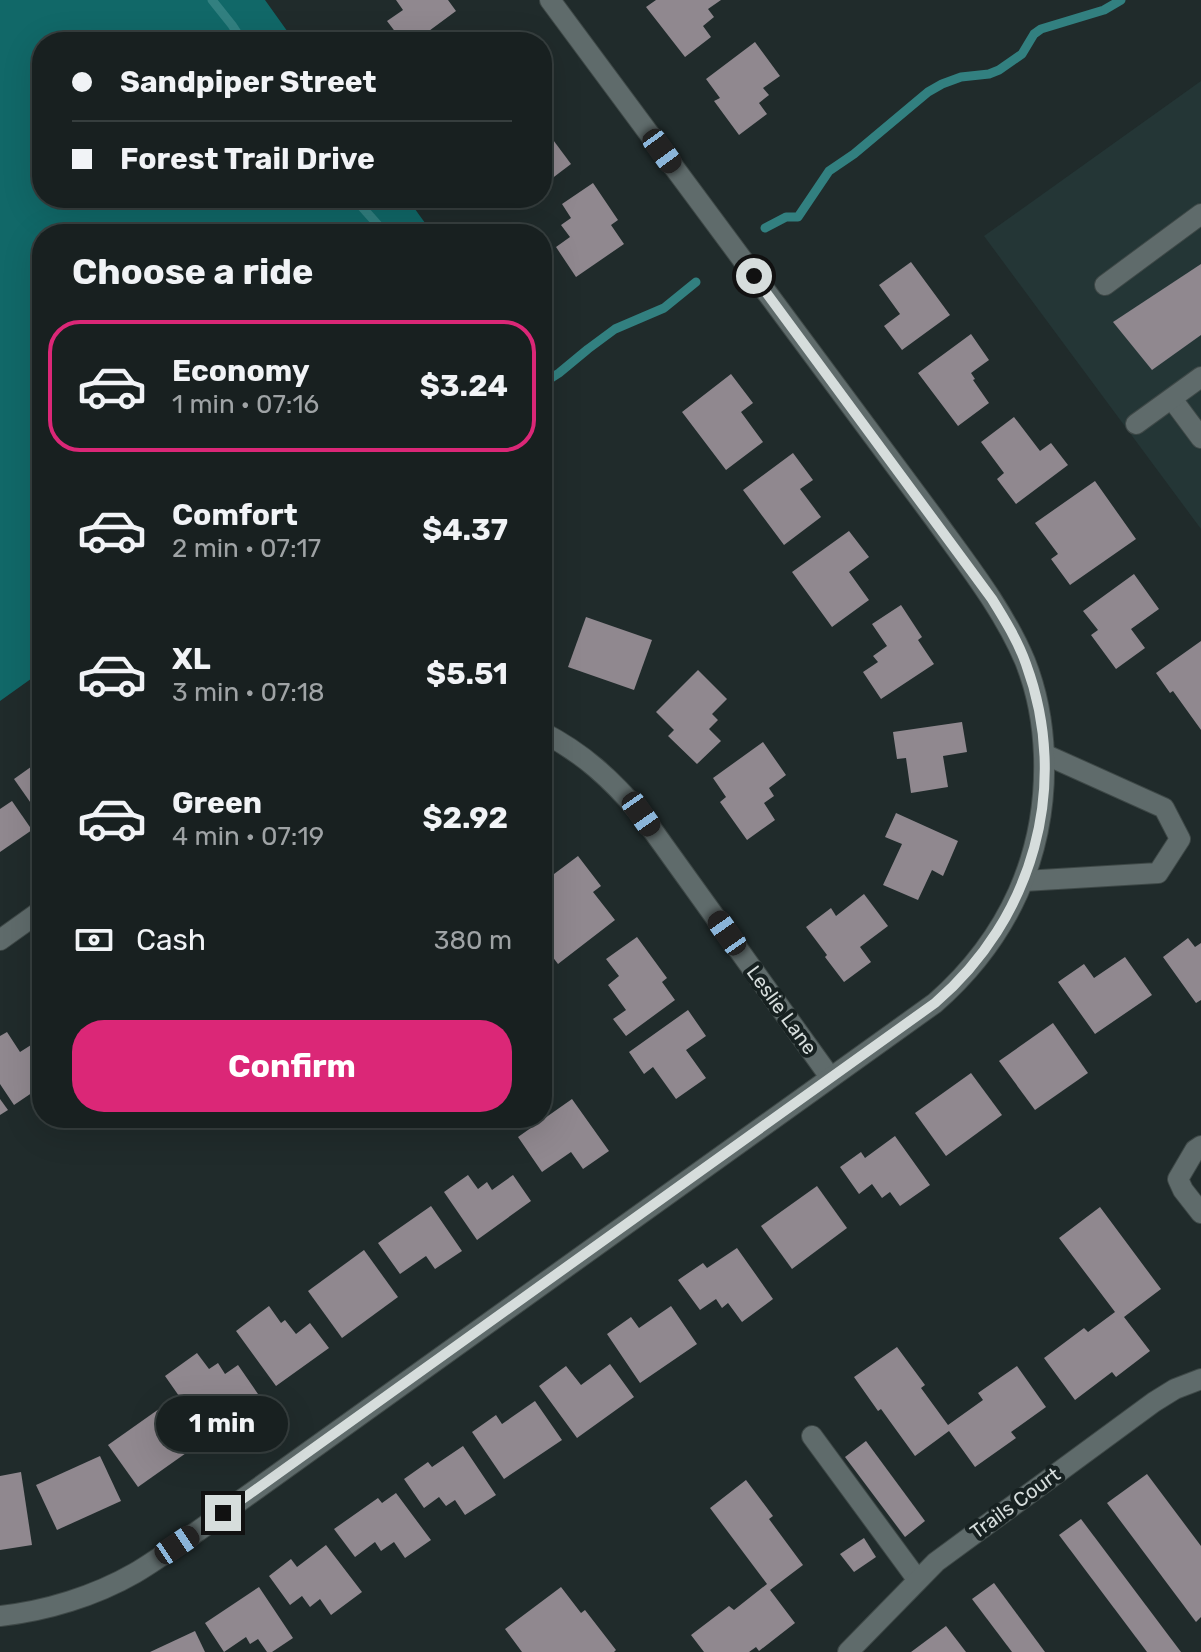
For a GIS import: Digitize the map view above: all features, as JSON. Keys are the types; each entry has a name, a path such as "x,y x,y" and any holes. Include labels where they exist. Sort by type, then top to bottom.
{"street":[{"path":"0,1616 60,1604 135,1573 935,1003 986,950 1004,922 1031,863 1041,821 1045,782 1043,736 1036,696 1013,636 992,599 934,518 550,0"},
{"path":"1105,285 1201,214"},
{"path":"1136,424 1201,377"},
{"path":"1172,399 1201,438"},
{"name":"Leslie Lane","path":"552,738 585,758 615,783 641,814 830,1077"},
{"path":"1024,881 1158,873 1180,839 1164,808 1044,754"},
{"path":"0,940 32,917"},
{"path":"1201,1146 1195,1150 1178,1179 1201,1213"},
{"name":"Trails Court","path":"848,1652 936,1562 1154,1402 1175,1389 1201,1379"},
{"path":"812,1436 917,1579"}],"shaded area":[{"path":"0,0 265,0 288,32 32,32 32,208 414,208 426,224 32,224 32,678 0,701"},
{"path":"1201,81 1201,529 984,236"}],"building":[{"path":"396,0 448,0 456,11 428,32 395,32 387,21 403,10"},
{"path":"656,0 721,0 708,9 714,17 703,26 711,37 685,57 646,7"},
{"path":"755,42 780,76 763,88 769,95 759,103 767,114 739,135 714,101 720,98 706,79"},
{"path":"552,138 571,164 552,178"},
{"path":"593,183 618,220 611,225 624,244 576,277 556,247 570,237 561,225 571,218 562,204"},
{"path":"911,262 950,315 902,350 884,326 900,314 879,285"},
{"path":"1201,264 1201,335 1152,370 1113,322"},
{"path":"971,334 989,360 971,373 989,403 958,426 918,373"},
{"path":"731,374 753,403 741,412 763,442 726,470 682,412"},
{"path":"1014,417 1040,451 1051,443 1068,465 1016,504 997,479 1004,473 981,442"},
{"path":"793,453 813,480 800,489 821,517 784,545 743,490"},
{"path":"1095,481 1136,539 1070,585 1051,559 1058,554 1035,523"},
{"path":"849,531 869,557 849,572 869,600 832,627 792,572"},
{"path":"1134,574 1159,609 1131,629 1145,648 1116,669 1091,635 1098,630 1083,611"},
{"path":"901,605 922,637 918,640 934,664 881,699 863,672 878,662 873,656 887,646 872,624"},
{"path":"586,617 652,640 634,690 568,667"},
{"path":"1201,641 1201,730 1156,673"},
{"path":"698,670 727,699 712,714 718,720 709,729 721,741 697,764 668,736 674,730 656,712"},
{"path":"962,722 967,752 943,756 948,787 911,793 906,758 897,759 893,732"},
{"path":"763,742 786,775 769,788 774,796 764,803 775,820 747,840 720,802 726,797 713,778"},
{"path":"32,766 32,805 14,779"},
{"path":"12,801 32,830 0,852 0,809"},
{"path":"896,813 958,841 943,876 932,870 918,900 883,885 902,844 885,837"},
{"path":"578,856 601,886 593,892 615,920 558,964 552,956 552,876"},
{"path":"864,894 888,926 860,947 871,962 844,982 806,927 831,908 836,916"},
{"path":"637,937 667,978 662,982 675,1000 626,1036 613,1019 626,1010 608,985 619,976 606,959"},
{"path":"1188,938 1195,947 1201,943 1201,1000 1196,1003 1163,957"},
{"path":"1125,957 1152,995 1095,1034 1058,982 1084,964 1094,978"},
{"path":"688,1010 706,1036 686,1050 706,1078 676,1099 653,1067 644,1074 629,1052"},
{"path":"1053,1023 1088,1073 1035,1110 999,1061"},
{"path":"7,1032 20,1052 32,1044 32,1093 14,1105 0,1084 0,1036"},
{"path":"971,1073 1002,1115 946,1156 915,1113"},
{"path":"0,1099 8,1110 0,1115"},
{"path":"572,1099 609,1151 583,1169 571,1152 542,1172 518,1137 531,1128 552,1128 552,1113"},
{"path":"895,1136 930,1185 900,1206 890,1192 882,1198 872,1184 859,1194 840,1167 861,1152 865,1158"},
{"path":"468,1175 478,1189 487,1182 492,1190 513,1175 531,1201 477,1240 444,1192"},
{"path":"817,1186 847,1228 792,1269 761,1226"},
{"path":"431,1206 462,1251 435,1269 426,1256 400,1274 378,1243"},
{"path":"1100,1207 1161,1289 1124,1317 1150,1351 1116,1377 1112,1372 1075,1400 1044,1358 1084,1328 1088,1332 1115,1312 1059,1238"},
{"path":"737,1248 773,1299 742,1322 728,1303 722,1308 716,1299 700,1310 678,1280 703,1263 707,1268"},
{"path":"364,1250 398,1297 342,1338 308,1291"},
{"path":"269,1306 281,1323 285,1320 296,1334 310,1323 329,1348 276,1386 236,1331"},
{"path":"671,1306 697,1344 640,1383 607,1334 631,1317 639,1328"},
{"path":"897,1347 925,1385 921,1388 948,1425 983,1400 978,1393 1017,1366 1046,1407 1011,1432 1016,1438 975,1467 949,1431 915,1456 854,1377"},
{"path":"197,1353 209,1369 218,1363 225,1374 238,1365 258,1394 231,1412 227,1406 200,1426 165,1376"},
{"path":"610,1364 634,1397 577,1438 539,1386 566,1366 581,1385"},
{"path":"535,1401 562,1440 504,1479 472,1432 496,1415 502,1424"},
{"path":"166,1404 196,1446 138,1487 108,1445"},
{"path":"866,1441 925,1521 905,1537 845,1457"},
{"path":"463,1446 496,1495 465,1515 455,1500 446,1506 439,1497 424,1508 404,1479 428,1462 432,1467"},
{"path":"100,1456 121,1501 57,1530 36,1485"},
{"path":"21,1472 32,1545 0,1550 0,1476"},
{"path":"1147,1474 1201,1546 1201,1617 1196,1622 1107,1503"},
{"path":"746,1480 773,1516 769,1519 803,1565 770,1590 795,1623 759,1651 756,1647 749,1652 704,1652 691,1635 729,1606 734,1610 767,1584 710,1508"},
{"path":"396,1493 431,1540 405,1558 394,1542 381,1551 375,1542 355,1557 334,1529 378,1498 382,1503"},
{"path":"1081,1519 1181,1652 1147,1652 1059,1535"},
{"path":"864,1538 876,1557 854,1572 840,1554"},
{"path":"326,1545 362,1592 331,1615 320,1599 310,1607 302,1596 290,1605 269,1576 291,1559 297,1567"},
{"path":"994,1583 1045,1652 1012,1652 972,1599"},
{"path":"259,1587 293,1638 267,1652 258,1639 250,1644 246,1637 224,1652 205,1623"},
{"path":"561,1587 581,1613 585,1610 616,1650 614,1652 522,1652 505,1629"},
{"path":"946,1626 966,1652 911,1652"},
{"path":"195,1631 205,1652 150,1652"}],"waterway":[{"path":"212,0 237,32"},
{"path":"765,228 786,217 798,217 829,171 928,92 961,77 999,70 1022,54 1034,34 1041,29 1104,10 1121,0"},
{"path":"363,208 377,224"},
{"path":"552,378 615,329 664,308 696,282"}],"route":[{"path":"223,1513 935,1003 986,950 1018,895 1031,863 1041,821 1045,782 1043,736 1026,664 992,599 754,276"}]}
